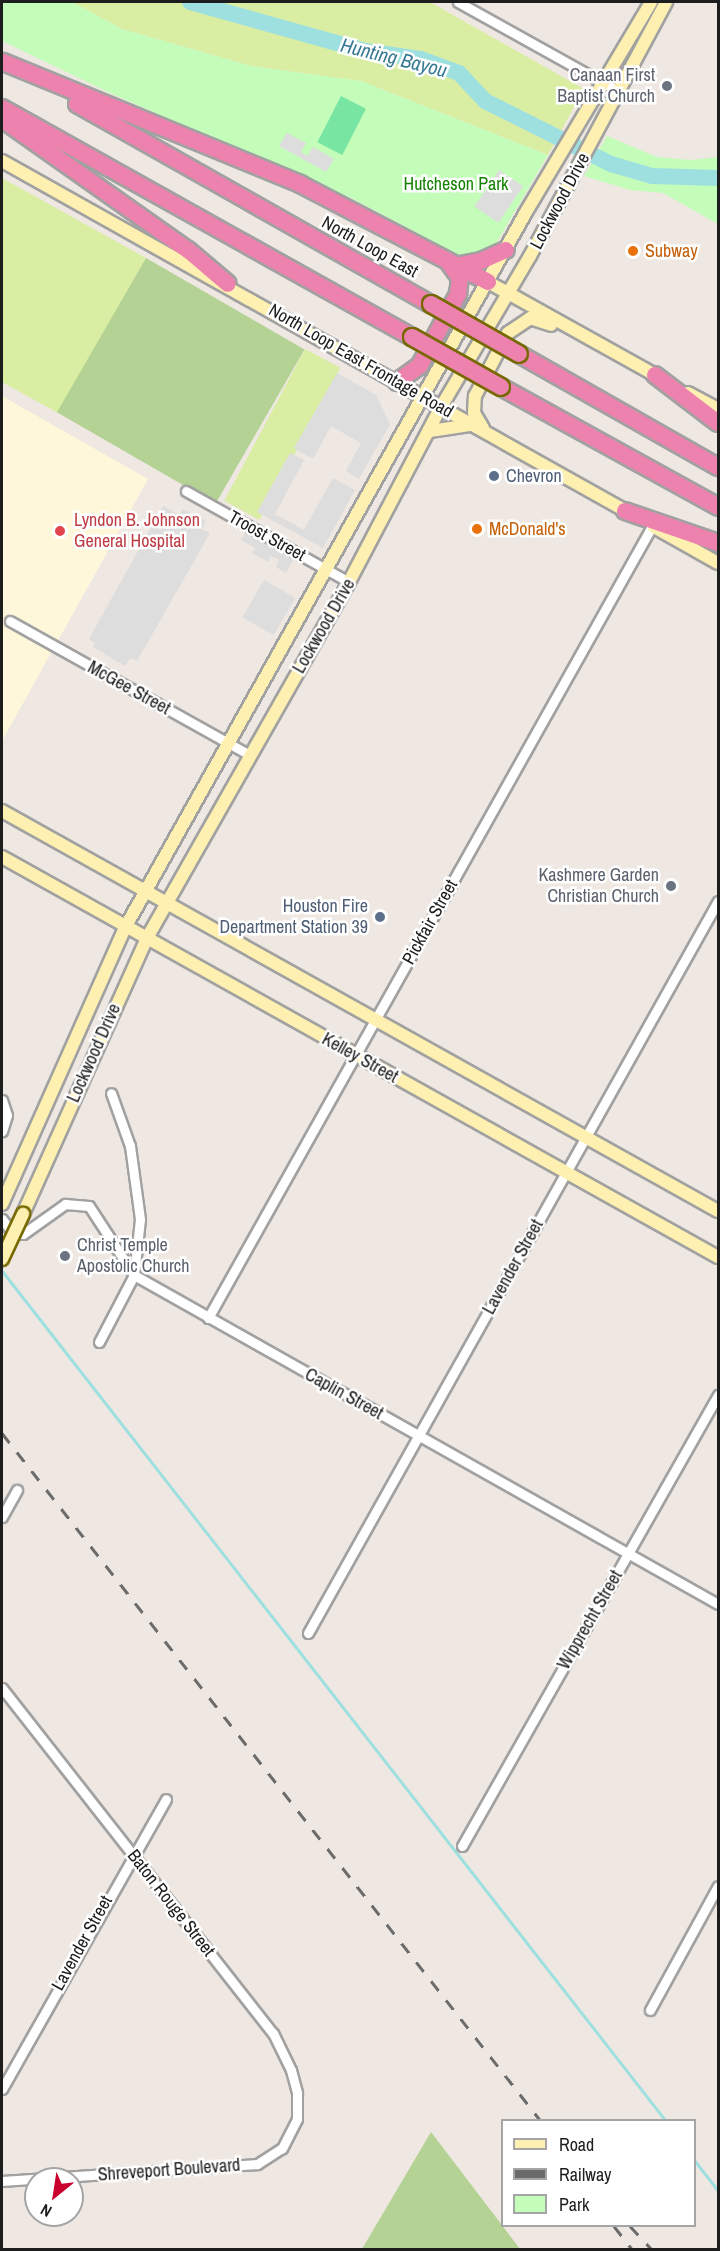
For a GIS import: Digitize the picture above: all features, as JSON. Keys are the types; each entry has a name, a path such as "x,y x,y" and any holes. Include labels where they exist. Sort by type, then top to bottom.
{"highway":[{"path":"2,61 300,184 488,282"},
{"name":"North Loop East","path":"2,61 718,467"},
{"path":"2,108 718,507"},
{"path":"2,119 188,250 228,284"},
{"path":"452,264 481,261 506,250"},
{"path":"397,382 420,365 458,294 460,278 452,264"},
{"path":"655,375 718,411"},
{"path":"625,511 718,543"}],"main road":[{"name":"Lockwood Drive","path":"4,1199 126,926 328,570 422,396 573,130 651,2"},
{"name":"Lockwood Drive","path":"2,1260 147,938 166,902 349,582 441,407 620,92 666,2"},
{"name":"North Loop East Frontage Road","path":"2,161 228,284 718,563"},
{"path":"488,282 655,375"},
{"path":"480,428 474,413 475,396 514,327 535,318 570,336 586,336"},
{"path":"430,431 460,424 480,428"},
{"path":"2,811 718,1211"},
{"name":"Kelley Street","path":"2,857 718,1257"}],"street":[{"path":"458,2 620,92"},
{"name":"Troost Street","path":"186,491 349,582"},
{"name":"Pickfair Street","path":"208,1318 652,526"},
{"name":"McGee Street","path":"10,621 250,755"},
{"name":"Lavender Street","path":"308,1633 718,901"},
{"name":"Lockwood Drive","path":"99,1342 134,1275 138,1188 130,1146 111,1093"},
{"path":"2,1100 7,1115 2,1131"},
{"name":"Caplin Street","path":"2,1219 11,1231 23,1234 65,1204 84,1204 94,1210 134,1275 718,1604"},
{"name":"Wipprecht Street","path":"462,1846 718,1395"},
{"path":"2,1517 17,1490"},
{"name":"Baton Rouge Street","path":"2,1688 273,2033 291,2070 297,2093 297,2120 289,2135"},
{"name":"Lavender Street","path":"2,2089 132,1854 165,1799"},
{"path":"650,2010 718,1886"},
{"name":"Shreveport Boulevard","path":"2,2181 257,2164 282,2148 289,2135"}],"shaded area":[{"path":"287,133 306,143 301,152 307,156 313,147 334,159 326,172 279,146"},
{"path":"499,170 523,186 498,223 474,206"},
{"path":"337,373 376,395 390,424 359,479 346,471 361,443 331,426 313,459 294,448"},
{"name":"Lyndon B. Johnson General Hospital","path":"2,396 148,479 2,741"},
{"path":"290,453 304,460 275,514 304,530 333,478 355,490 323,548 257,512"},
{"path":"163,506 179,515 183,509 206,521 202,529 210,533 137,661 130,658 125,666 93,647 95,643 89,639"},
{"path":"247,530 294,559 286,573 276,567 279,560 271,556 268,562 252,553 255,548 241,540"},
{"path":"264,580 295,598 274,635 242,617"}],"green space":[{"name":"Hutcheson Park","path":"2,2 72,2 122,29 251,66 361,81 548,155 497,242 485,256 466,259 355,200 110,93 2,41"},
{"path":"72,2 430,2 584,89 548,155 361,81 251,66 122,29"},
{"path":"341,96 366,109 342,155 317,142"},
{"path":"607,136 657,157 691,160 718,157 718,224 663,193 630,190 584,176"},
{"path":"2,178 146,258 58,413 2,382"},
{"path":"146,258 304,350 215,504 57,412"},
{"path":"305,349 340,368 260,520 224,501"},
{"path":"431,2132 501,2227 520,2249 362,2249"}],"waterway":[{"name":"Hunting Bayou","path":"190,2 366,51 421,59 459,73 485,101 611,164 652,176 718,178"},
{"path":"2,1271 664,2119"},
{"path":"696,2163 718,2191"}],"railway":[{"path":"2,1433 539,2119"},
{"path":"615,2227 633,2250"},
{"path":"631,2227 652,2250"}],"place":[{"name":"Canaan First Baptist Church","path":"667,86"},
{"name":"Subway","path":"633,251"},
{"name":"Chevron","path":"494,476"},
{"name":"McDonald's","path":"477,529"},
{"name":"Lyndon B. Johnson General Hospital","path":"60,531"},
{"name":"Kashmere Garden Christian Church","path":"671,886"},
{"name":"Houston Fire Department Station 39","path":"380,917"},
{"name":"Christ Temple Apostolic Church","path":"65,1256"}]}
